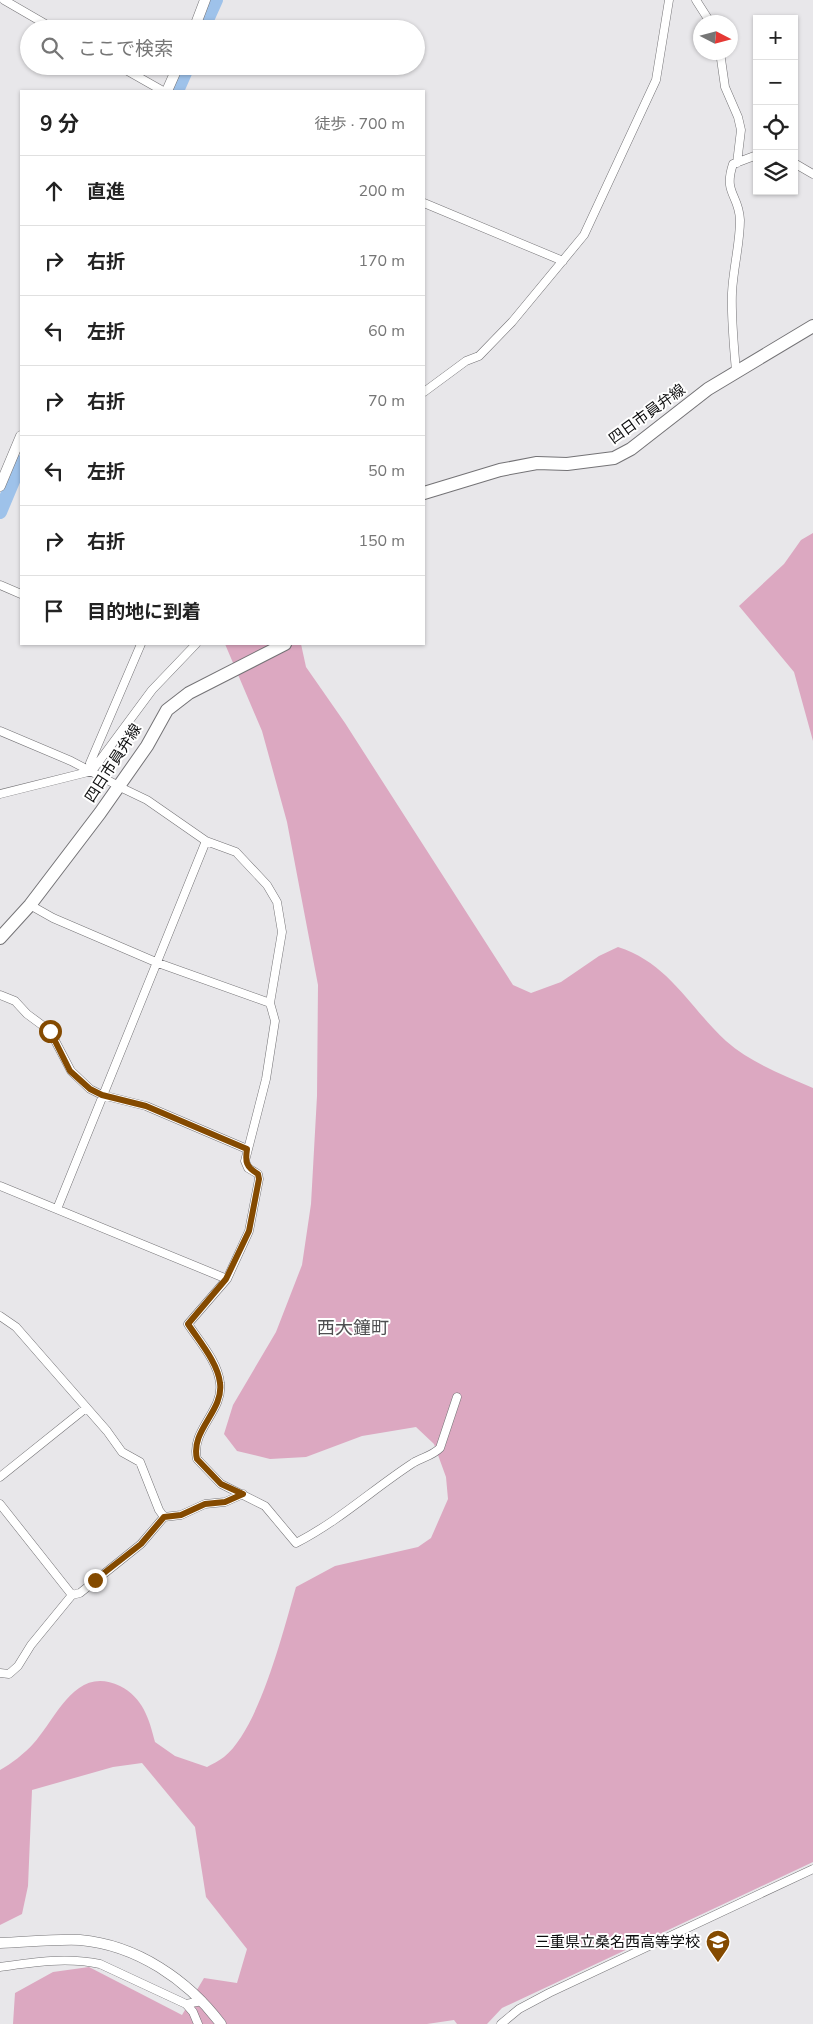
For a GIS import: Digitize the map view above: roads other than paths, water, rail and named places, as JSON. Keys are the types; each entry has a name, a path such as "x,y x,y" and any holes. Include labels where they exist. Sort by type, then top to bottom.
{"main road":[{"name":"四日市員弁線","path":"425,493 500,470 537,463 567,464 614,458 631,449 677,412 736,371 813,326"},
{"name":"四日市員弁線","path":"0,938 30,905 100,813 147,746 167,710 189,694 283,645"}],"street":[{"path":"4,0 38,20"},
{"path":"197,20 205,0"},
{"path":"425,391 466,361 479,356 512,322 584,235 656,80 669,0"},
{"path":"696,0 706,15"},
{"path":"721,60 725,87 738,117 741,130 737,163"},
{"path":"135,75 161,90"},
{"path":"167,90 174,75"},
{"path":"736,371 732,297 740,219 737,203 729,188 729,178 733,164 753,157"},
{"path":"798,165 813,174"},
{"path":"425,203 563,261"},
{"path":"0,486 20,438"},
{"path":"0,585 20,594"},
{"path":"92,771 90,763 141,645"},
{"path":"0,794 92,771 152,690 195,645"},
{"path":"0,731 92,771 115,784"},
{"path":"100,813 125,789 146,800 206,841 242,857 278,902 282,932 270,1004 275,1020 266,1079 247,1149 246,1160 248,1168 258,1174 259,1179 249,1231 226,1279 188,1324 217,1371 220,1383 220,1397 196,1442 197,1459 221,1484 265,1506 296,1542 324,1529 415,1462 434,1454 440,1448 457,1397"},
{"path":"57,1209 206,841"},
{"path":"30,905 53,918 158,963 270,1004"},
{"path":"0,995 15,1001 27,1014 50,1031 70,1071 90,1089 102,1095 146,1106 247,1149"},
{"path":"0,1186 226,1279"},
{"path":"0,1316 16,1327 107,1430 122,1452 140,1462 159,1510 164,1517"},
{"path":"0,1477 86,1408"},
{"path":"72,1594 80,1594 141,1544 164,1517 181,1515 205,1504 225,1502 240,1493"},
{"path":"0,1504 72,1594"},
{"path":"0,1673 9,1674 18,1666 31,1645 72,1594"},
{"path":"501,2024 520,2009 549,1993 813,1869"},
{"path":"0,1943 82,1940 111,1946 143,1958 172,1975 202,2001 221,2024"},
{"path":"0,1967 52,1960 87,1961 100,1964 186,2004 193,2012 198,2024"},
{"path":"186,2004 202,2001"}],"waterway":[{"path":"207,20 216,0"},
{"path":"177,90 184,75"},
{"path":"0,512 20,464"}],"place":[{"name":"三重県立桑名西高等学校","path":"718,1963"}],"district":[{"name":"西大鐘町","path":"353,1328"}]}
